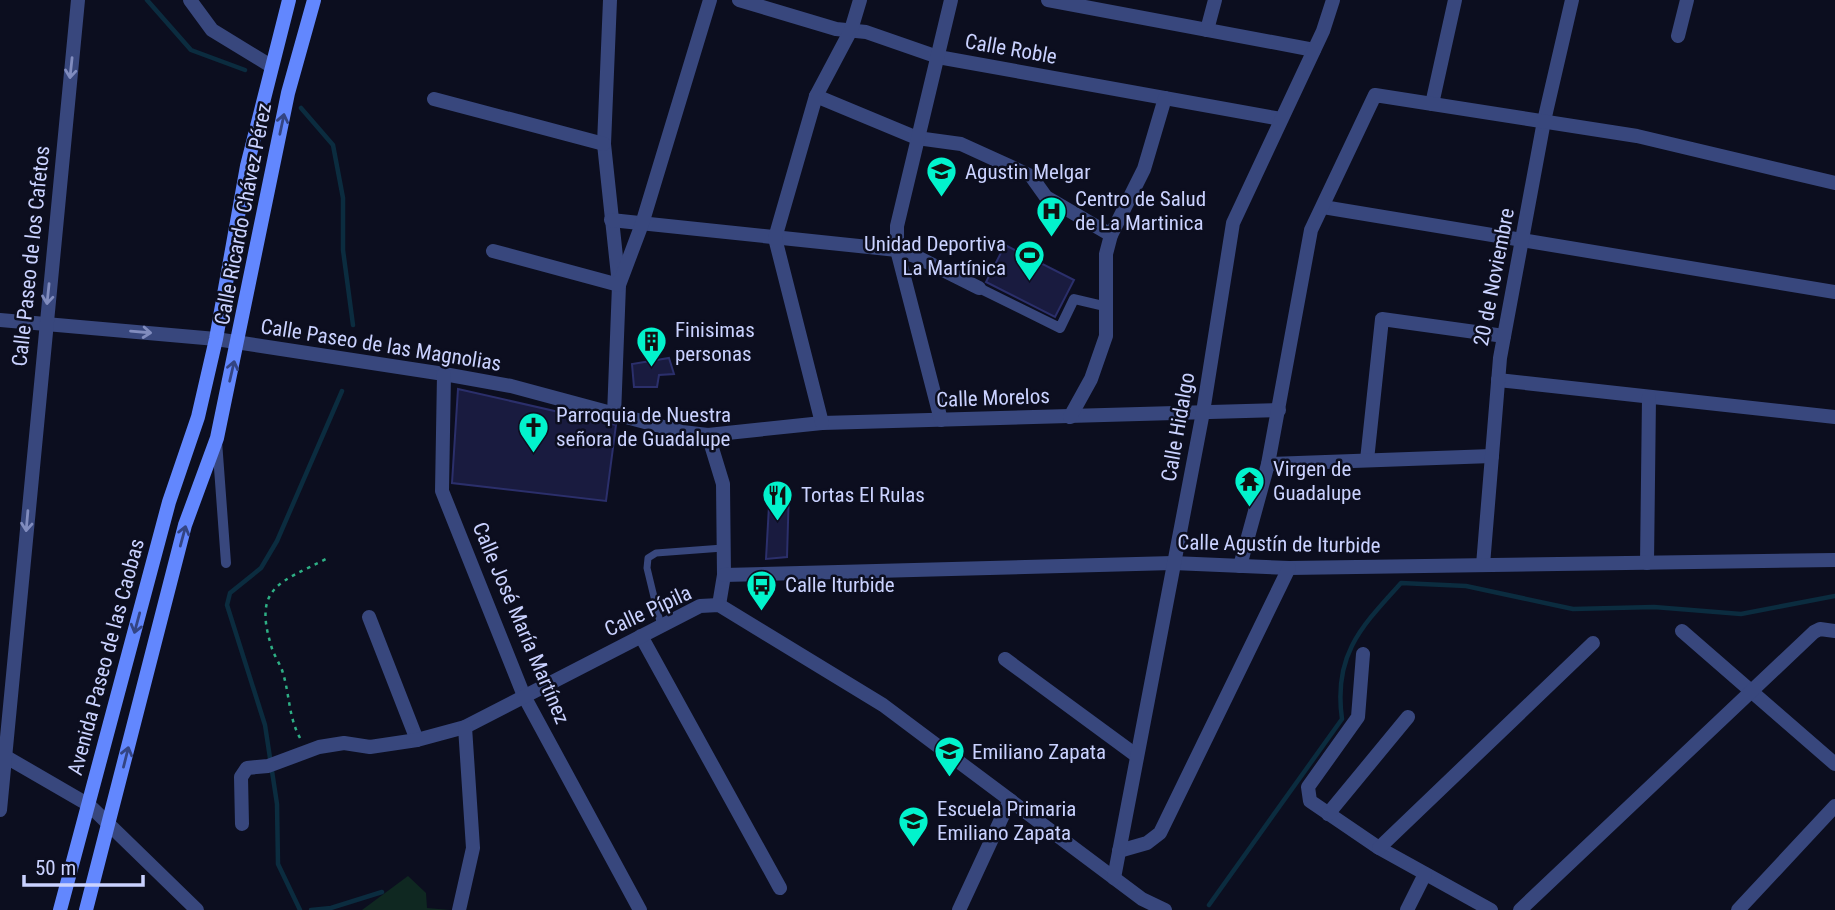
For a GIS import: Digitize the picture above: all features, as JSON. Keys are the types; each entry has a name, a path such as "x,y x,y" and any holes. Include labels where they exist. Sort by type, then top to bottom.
{"main road":[{"name":"Calle Ricardo Chávez Pérez","path":"198,417 216,340 247,166 289,0"},
{"name":"Calle Ricardo Chávez Pérez","path":"217,438 288,93 314,0"},
{"path":"266,88 288,93"},
{"name":"Avenida Paseo de las Caobas","path":"60,910 169,502 198,417"},
{"name":"Avenida Paseo de las Caobas","path":"86,910 185,525 217,438"}],"street":[{"name":"Calle Paseo de los Cafetos","path":"0,810 3,754 78,0"},
{"path":"190,0 212,30 271,65"},
{"path":"610,0 604,144 619,285 614,415"},
{"path":"619,285 642,224 710,0"},
{"name":"Calle Roble","path":"739,0 866,32 938,57 1281,118"},
{"path":"822,423 775,237 816,96 851,30 860,0"},
{"path":"941,420 897,250 897,226 951,0"},
{"path":"1048,0 1314,50"},
{"path":"1208,30 1215,0"},
{"name":"Calle Hidalgo","path":"1114,878 1203,412 1233,223 1314,50 1333,0"},
{"path":"1432,104 1455,0"},
{"name":"20 de Noviembre","path":"1483,565 1504,336 1544,121 1573,0"},
{"path":"1678,36 1686,0"},
{"path":"1240,566 1268,464 1311,230 1375,95 1637,136 1835,183"},
{"path":"816,96 917,138 961,144 1031,176 1046,197 1111,235"},
{"path":"1070,416 1091,379 1106,336 1106,254 1111,235 1144,169 1165,98"},
{"path":"434,99 604,144"},
{"path":"1323,207 1835,292"},
{"path":"611,220 897,250 915,256 1060,328 1074,299 1108,307"},
{"path":"492,251 619,285"},
{"path":"1367,460 1382,319 1504,336"},
{"name":"Calle Paseo de las Magnolias","path":"0,320 216,340 444,374 511,386 682,432 708,435"},
{"name":"Calle José María Martínez","path":"444,374 442,491 524,696 640,910"},
{"path":"1498,380 1835,416"},
{"path":"1647,563 1649,397"},
{"name":"Calle Morelos","path":"708,435 822,423 1279,410"},
{"path":"708,435 723,484 724,575 719,605"},
{"path":"217,438 226,563"},
{"path":"1268,464 1492,456"},
{"name":"Calle Agustín de Iturbide","path":"724,575 1173,563 1289,568 1835,560"},
{"path":"1119,851 1147,843 1160,834 1289,568"},
{"name":"Calle Pípila","path":"242,824 242,772 247,768 268,766 307,750 344,744 370,747 417,740 464,727 700,606 719,605 883,705 1142,899 1165,910"},
{"path":"369,617 417,740"},
{"path":"1520,910 1752,691 1828,630"},
{"path":"1682,631 1835,764"},
{"path":"640,636 780,888"},
{"path":"1379,848 1593,643"},
{"path":"1363,654 1358,717 1308,787 1310,801 1379,848 1491,910"},
{"path":"1005,659 1137,756"},
{"path":"1328,814 1408,717"},
{"path":"459,910 474,848 464,727"},
{"path":"3,754 89,805 197,910"},
{"path":"959,910 1010,800"},
{"path":"1738,910 1835,806"},
{"path":"1407,910 1426,874"}],"lane":[{"path":"661,626 647,568 648,558 656,553 723,548"}],"path":[{"path":"307,750 291,721 282,671 271,645 265,601 272,589 326,559"}],"green space":[{"path":"408,876 426,893 427,908 450,910 362,910"}],"building":[{"name":"Unidad Deportiva La Martínica","path":"1005,245 1074,280 1055,317 986,282"},
{"name":"Finisimas personas","path":"669,358 674,374 659,375 657,387 634,387 632,364"},
{"name":"Parroquia de Nuestra señora de Guadalupe","path":"458,389 616,425 606,501 452,483"},
{"path":"1256,471 1251,490 1240,489 1243,472"},
{"name":"Tortas El Rulas","path":"770,488 789,488 787,557 766,559"}],"waterway":[{"path":"147,0 191,50 245,70"},
{"path":"301,108 333,145 343,198 343,250 353,325"},
{"path":"300,910 278,864 277,804 265,725 227,605 230,593 261,568 277,541 342,391"},
{"path":"1209,905 1342,719 1340,697 1346,659 1362,628 1401,583 1466,586 1573,609 1654,607 1741,614 1835,596"},
{"path":"311,910 331,908 382,892"}],"place":[{"name":"Agustin Melgar","path":"942,199"},
{"name":"Centro de Salud de La Martinica","path":"1052,238"},
{"name":"Unidad Deportiva La Martínica","path":"1029,283"},
{"name":"Finisimas personas","path":"652,369"},
{"name":"Parroquia de Nuestra señora de Guadalupe","path":"533,454"},
{"name":"Virgen de Guadalupe","path":"1250,508"},
{"name":"Tortas El Rulas","path":"778,522"},
{"name":"Calle Iturbide","path":"762,612"},
{"name":"Emiliano Zapata","path":"949,779"},
{"name":"Escuela Primaria Emiliano Zapata","path":"914,848"}]}
